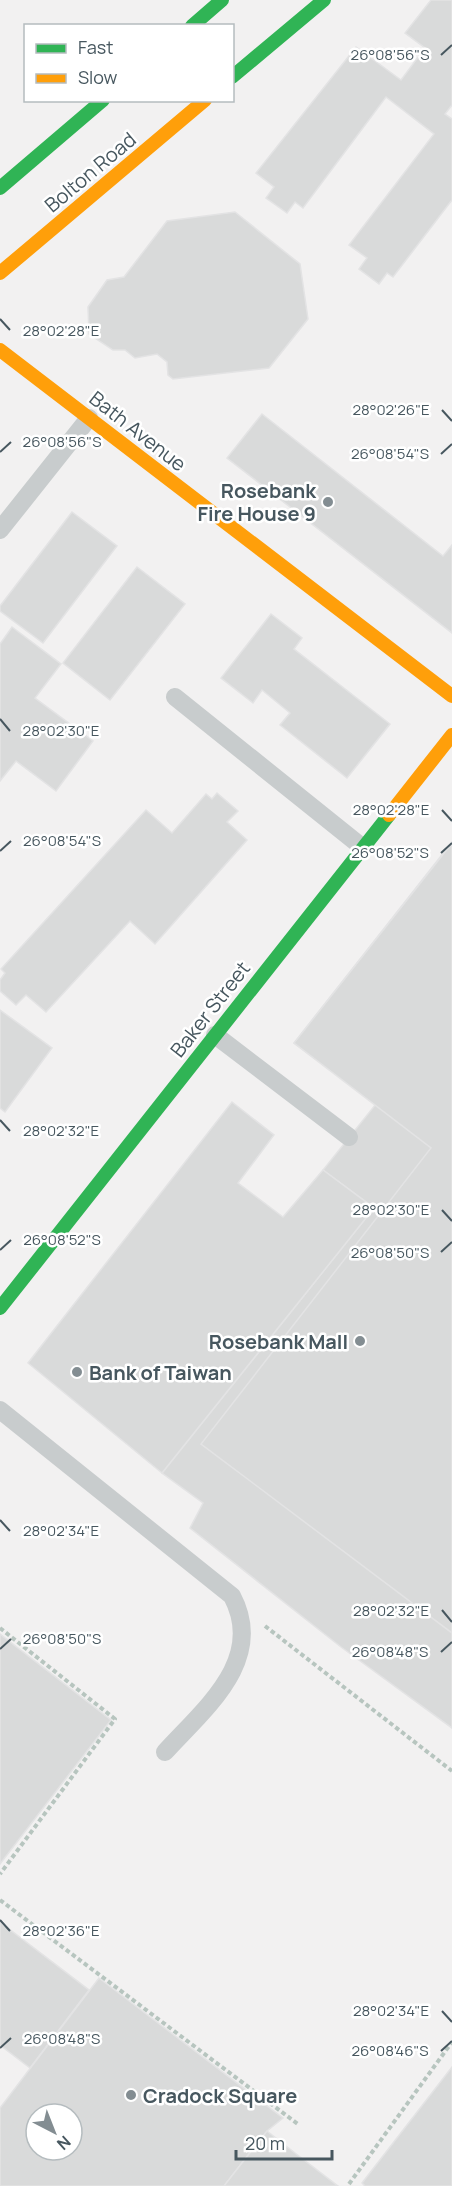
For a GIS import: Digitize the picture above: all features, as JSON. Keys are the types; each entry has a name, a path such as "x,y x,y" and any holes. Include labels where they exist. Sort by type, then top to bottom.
{"street":[{"path":"194,24 222,0"},
{"path":"234,75 324,0"},
{"path":"0,188 102,102"},
{"name":"Bolton Road","path":"0,273 203,102"},
{"name":"Bath Avenue","path":"0,350 452,696"},
{"name":"Baker Street","path":"0,1308 452,735"}],"lane":[{"path":"0,530 89,418"},
{"path":"175,697 362,848"},
{"path":"215,1035 349,1137"},
{"path":"0,1410 232,1596 238,1606 243,1632 237,1660 230,1677 220,1692 165,1752"}],"path":[{"path":"238,1606 452,1770"},
{"path":"0,1628 115,1719 0,1874"},
{"path":"0,1900 299,2125"},
{"path":"349,2184 452,2042"}],"building":[{"path":"431,0 452,0 452,105 445,114 452,119 452,200 393,277 387,273 379,284 359,269 367,258 349,245 434,134 386,97 303,208 295,202 287,213 266,198 274,187 256,173 356,47 401,80 425,48 405,33"},
{"path":"235,212 300,264 308,319 269,368 173,379 168,375 167,362 157,354 135,358 125,350 113,350 89,334 88,307 107,280 124,277 167,221"},
{"name":"Rosebank Fire House 9","path":"262,414 443,556 452,545 452,633 227,458"},
{"path":"72,512 117,546 43,643 0,611 0,606"},
{"path":"137,567 185,604 110,700 63,663"},
{"path":"271,614 302,638 294,649 390,724 347,778 280,725 290,713 262,690 253,703 221,678"},
{"path":"12,627 61,664 35,698 93,741 56,791 16,761 0,781 0,644"},
{"path":"217,793 238,811 227,822 247,840 155,944 130,921 46,1012 26,995 16,1005 0,991 0,980 5,973 1,969 146,810 172,833 206,794 212,799"},
{"name":"Rosebank Mall","path":"452,842 452,1728 341,1647 190,1528 203,1503 162,1473 374,1208 323,1170 376,1104 294,1043"},
{"name":"Rosebank Mall","path":"452,843 452,1633 201,1444 431,1148 294,1043"},
{"path":"0,1010 52,1048 5,1112 0,1108"},
{"path":"232,1102 274,1135 238,1183 283,1217 323,1170 374,1208 162,1473 28,1363"},
{"path":"0,1634 111,1720 0,1864"},
{"path":"0,1922 89,1990 30,2068 0,2045"},
{"name":"Cradock Square","path":"99,1978 283,2118 267,2131 224,2186 0,2186 0,2108"},
{"path":"452,2067 452,2186 365,2186 362,2183"},
{"path":"267,2131 295,2153 338,2186 224,2186"}],"traffic: fast":[{"path":"194,24 222,0"},
{"path":"234,75 324,0"},
{"path":"0,188 101,102"},
{"path":"0,1308 389,815"}],"traffic: slow":[{"path":"0,273 203,102"},
{"path":"0,350 452,696"},
{"path":"389,815 452,735"}],"place":[{"name":"Rosebank Fire House 9","path":"328,502"},
{"name":"Rosebank Mall","path":"360,1341"},
{"name":"Bank of Taiwan","path":"77,1372"},
{"name":"Cradock Square","path":"131,2095"}]}
